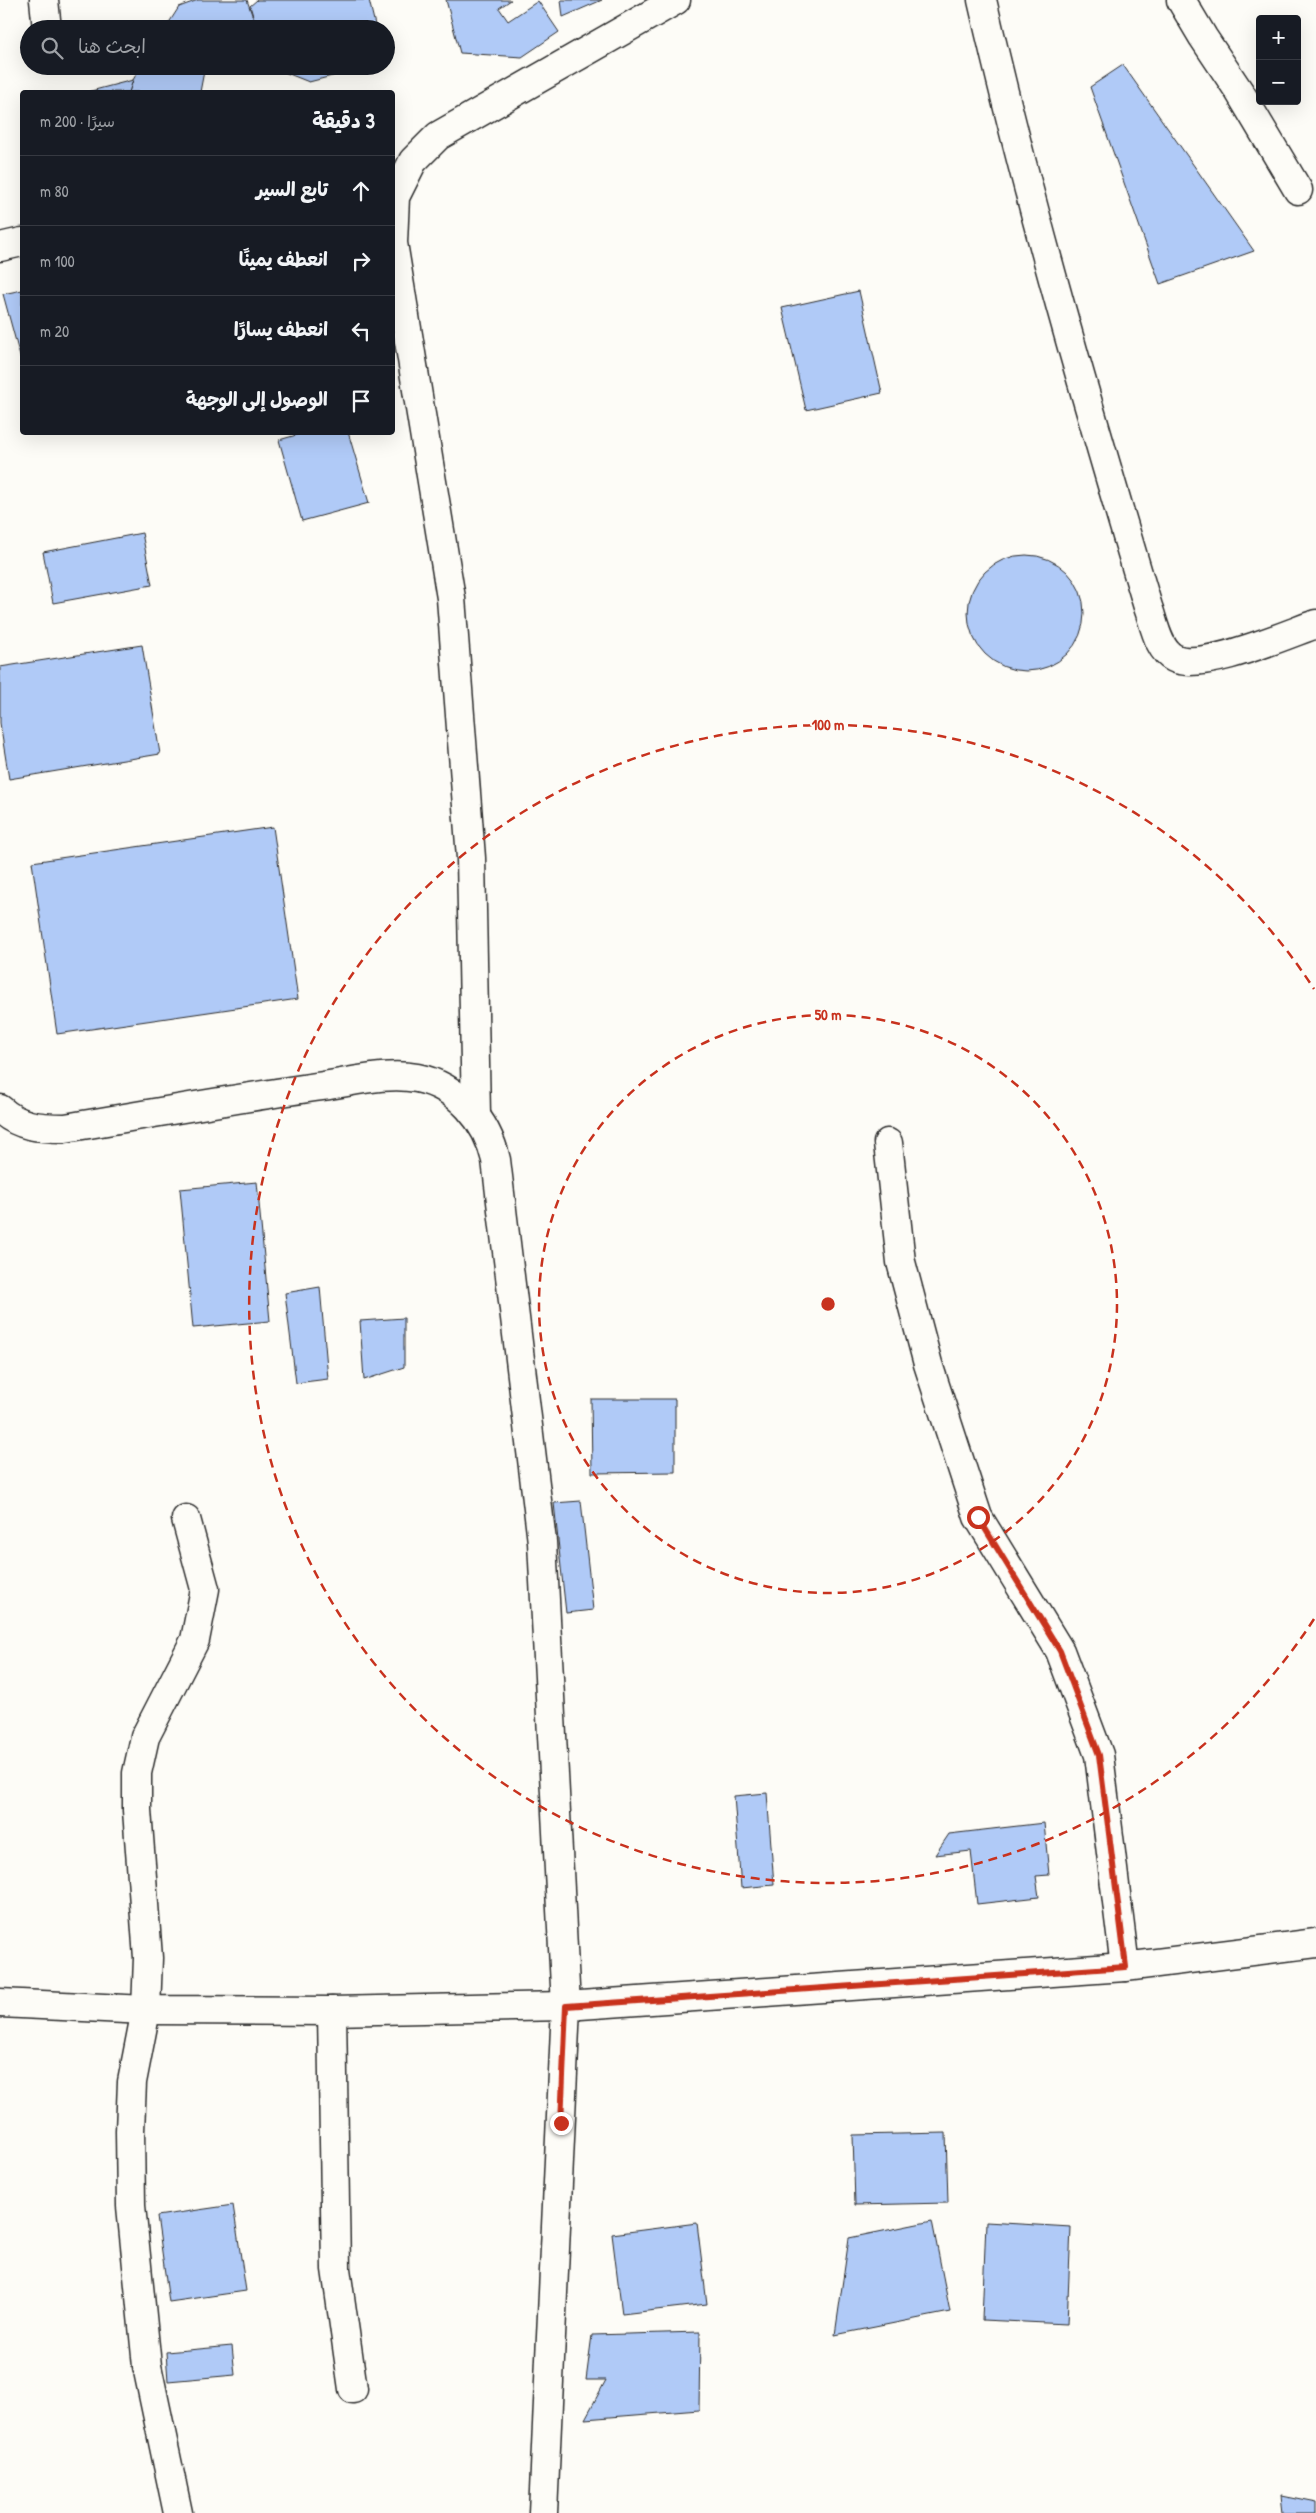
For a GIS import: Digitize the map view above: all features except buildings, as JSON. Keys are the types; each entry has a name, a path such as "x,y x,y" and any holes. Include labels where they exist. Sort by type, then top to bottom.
{"street":[{"path":"44,0 46,20"},
{"path":"395,197 413,161 438,136 676,0"},
{"path":"982,0 1006,103 1071,349 1148,607 1162,646 1174,658 1191,661 1218,658 1316,624"},
{"path":"1181,0 1239,91 1298,190"},
{"path":"0,247 20,242"},
{"path":"395,255 451,598 471,858 476,1115"},
{"path":"0,1109 21,1124 43,1128 65,1128 390,1076 416,1078 444,1088 476,1115 490,1138 496,1160 542,1542 566,2006 543,2513"},
{"path":"888,1143 901,1262 928,1364 978,1517 1060,1651 1099,1755 1126,1967"},
{"path":"178,2513 147,2366 130,2206 132,2082 146,2010 148,1958 137,1810 137,1773 145,1737 195,1640 205,1589 186,1519"},
{"path":"0,2003 146,2010 332,2011 566,2006 1126,1967 1316,1944"},
{"path":"332,2011 336,2269 353,2389"}],"route":[{"path":"561,2123 566,2006 1126,1967 1099,1755 1060,1651 978,1517"}]}
